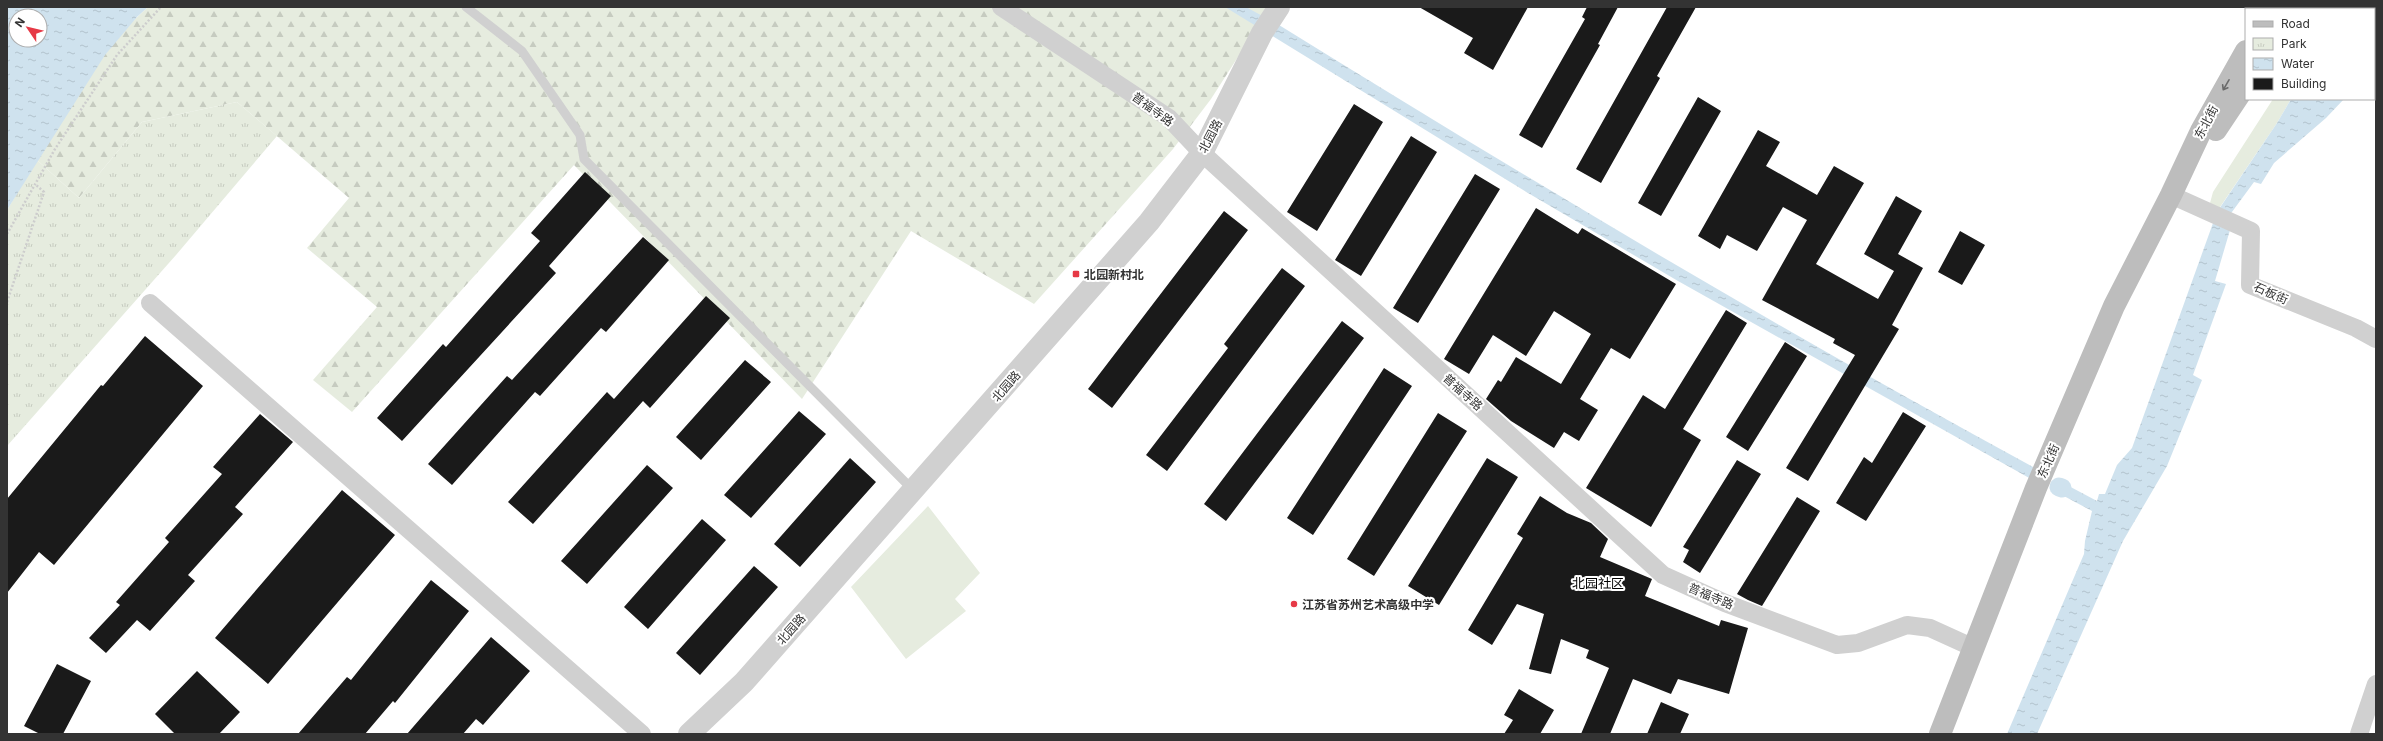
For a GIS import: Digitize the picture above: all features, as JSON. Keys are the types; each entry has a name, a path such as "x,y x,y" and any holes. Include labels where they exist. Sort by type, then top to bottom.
{"main road":[{"name":"东北街","path":"1940,734 2036,488 2099,340 2128,277 2171,195 2201,131 2245,54"},
{"name":"东北街","path":"2171,195 2245,86"}],"street":[{"name":"普福寺路","path":"1001,7 1169,118 1202,153 1663,575 1725,603 1837,645 1858,642 1906,625 1930,628 1974,648"},
{"name":"北园路","path":"689,734 744,682 1134,240 1202,153 1271,19"},
{"name":"石板街","path":"2171,195 2251,231 2250,285 2356,328 2376,339"},
{"path":"150,303 642,734"},
{"path":"2359,734 2376,684"}],"lane":[{"path":"466,7 522,51 580,136 584,160 914,491"}],"path":[{"path":"7,234 54,149 117,55 161,7"},
{"path":"7,302 44,192 35,184"}],"green space":[{"path":"148,7 1270,7 1211,99 1173,149 1034,304 911,231 802,399 574,165 352,412 313,380 377,307 307,248 349,198 237,102 142,122 79,198 37,160 87,79 115,41"},
{"path":"2272,100 2290,100 2277,123 2218,210 2210,203 2213,192"},
{"path":"237,102 277,136 176,255 7,446 7,210 37,160 79,198 142,122"},
{"path":"928,506 980,573 955,599 966,611 906,659 851,587"}],"water":[{"path":"7,7 148,7 137,17 105,55 7,210"},
{"path":"1225,7 1246,7 1279,25 1560,197 1655,253 1845,363 2037,469 2031,479 1678,281 1528,193"},
{"path":"2290,100 2343,100 2326,118 2274,163 2261,184 2254,182 2229,216 2230,230 2215,281 2226,284 2193,375 2202,380 2167,466 2123,541 2037,734 2007,734 2084,554 2085,541 2092,511 2062,495 2062,488 2065,484 2097,501 2099,494 2105,494 2117,465 2132,448 2217,212 2277,123"}],"building":[{"path":"1419,7 1528,7 1493,70 1464,53 1473,38"},
{"path":"1587,7 1618,7 1598,44 1600,45 1542,148 1519,135 1585,19 1582,17"},
{"path":"1667,7 1696,7 1657,76 1660,78 1601,183 1576,169"},
{"path":"1698,97 1721,111 1661,216 1638,203"},
{"path":"1354,104 1383,122 1317,231 1287,212"},
{"path":"1758,130 1780,142 1766,166 1817,195 1834,166 1864,183 1816,264 1878,299 1894,271 1864,254 1896,196 1922,211 1898,254 1923,268 1892,325 1899,329 1808,481 1786,468 1855,355 1833,343 1835,339 1762,300 1807,220 1783,207 1757,251 1727,235 1720,249 1698,236"},
{"path":"1411,136 1437,152 1361,276 1335,260"},
{"path":"585,172 611,196 549,266 556,273 402,441 377,418 443,344 446,347 540,241 531,233"},
{"path":"1475,174 1500,189 1418,323 1393,308"},
{"path":"1536,208 1578,234 1582,228 1676,284 1630,359 1611,348 1580,399 1598,410 1579,441 1564,432 1554,448 1511,421 1486,399 1498,380 1501,382 1516,357 1561,384 1591,334 1554,311 1526,356 1493,335 1469,374 1444,359"},
{"path":"1224,211 1248,230 1112,408 1088,389"},
{"path":"1960,231 1985,245 1962,285 1938,272"},
{"path":"643,237 669,260 606,332 601,328 540,396 535,392 452,485 428,464 507,376 512,380"},
{"path":"1282,268 1305,286 1167,471 1146,455 1228,348 1224,344"},
{"path":"706,296 730,318 650,408 643,401 533,524 508,502 607,392 614,399"},
{"path":"1726,310 1747,323 1683,429 1701,440 1651,527 1586,488 1643,395 1665,409"},
{"path":"1342,321 1364,338 1226,521 1204,504"},
{"path":"145,336 203,386 54,565 39,552 7,593 7,499 101,385 103,386"},
{"path":"1785,342 1807,356 1748,451 1726,437"},
{"path":"745,360 771,382 701,460 676,437"},
{"path":"1384,368 1412,386 1313,535 1287,518"},
{"path":"799,411 826,434 751,518 724,495"},
{"path":"1903,412 1926,426 1866,521 1836,503 1864,457 1872,463"},
{"path":"1438,413 1467,431 1374,576 1347,559"},
{"path":"260,414 293,442 235,507 243,514 188,575 195,581 150,631 137,620 106,653 89,638 120,605 116,602 169,542 165,538 222,474 213,467"},
{"path":"850,458 876,482 800,567 774,544"},
{"path":"1487,458 1518,477 1439,605 1408,586"},
{"path":"1737,460 1761,474 1700,573 1683,562 1689,550 1683,547"},
{"path":"647,465 673,488 587,584 561,561"},
{"path":"342,490 395,535 268,684 215,638"},
{"path":"1540,496 1567,513 1591,523 1608,539 1600,557 1652,579 1645,596 1719,626 1721,620 1748,628 1729,694 1678,679 1671,694 1633,679 1610,734 1581,734 1609,668 1586,658 1589,650 1561,639 1551,674 1529,669 1544,614 1517,604 1492,645 1468,630 1523,538 1517,534"},
{"path":"1797,497 1820,511 1762,606 1737,594"},
{"path":"702,519 726,540 648,629 624,607"},
{"path":"754,566 778,587 700,675 676,653"},
{"path":"431,580 469,611 395,703 393,701 365,734 298,734 347,677 351,680"},
{"path":"491,637 530,671 483,725 476,719 463,734 407,734"},
{"path":"57,664 91,681 63,734 40,734 24,726"},
{"path":"197,671 240,712 219,734 175,734 155,714"},
{"path":"1519,689 1554,710 1540,734 1504,734 1513,720 1504,715"},
{"path":"1661,702 1689,714 1680,734 1647,734"}],"place":[{"name":"北园新村北","path":"1076,274"},
{"name":"江苏省苏州艺术高级中学","path":"1294,604"}],"district":[{"name":"北园社区","path":"1598,583"}]}
